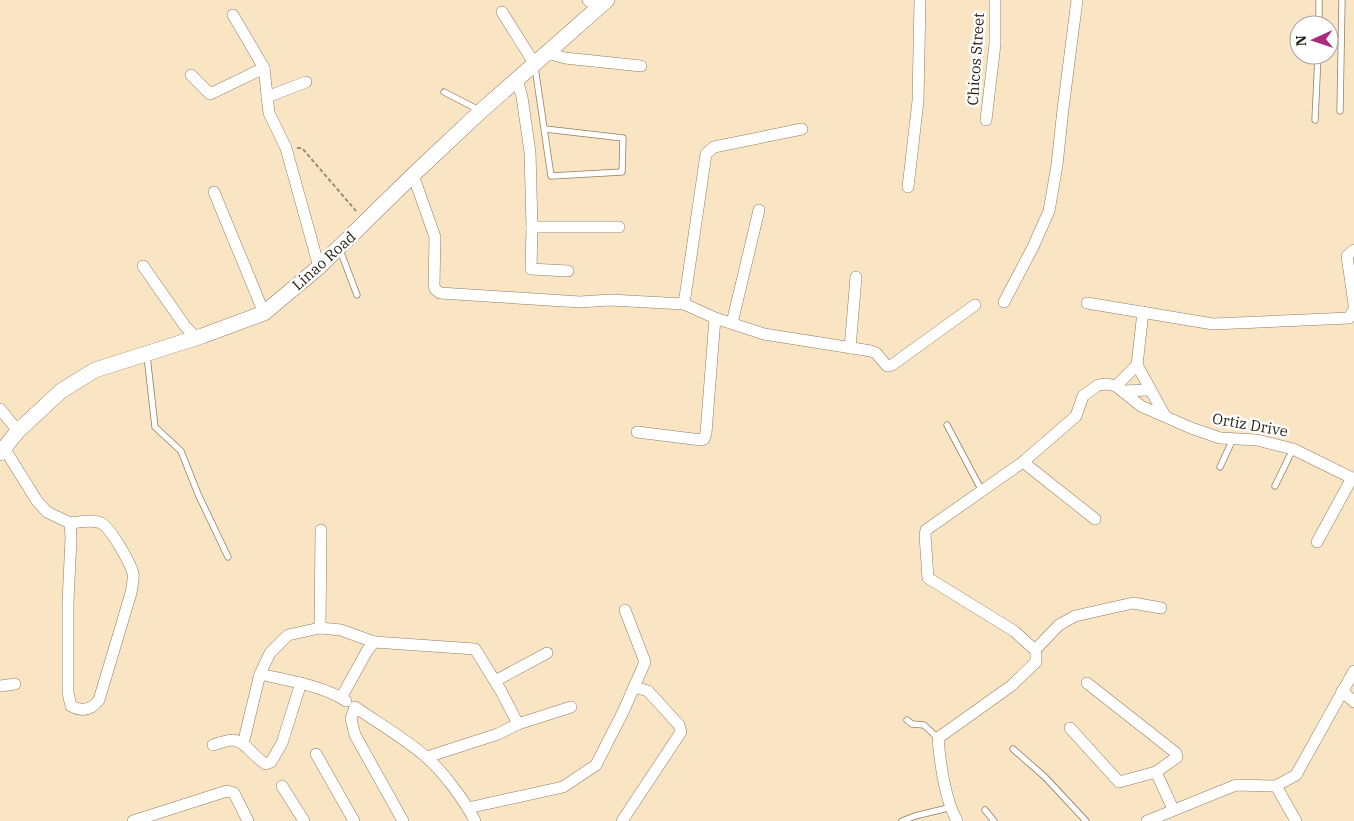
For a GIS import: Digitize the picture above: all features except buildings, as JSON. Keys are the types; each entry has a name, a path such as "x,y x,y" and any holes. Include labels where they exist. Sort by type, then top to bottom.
{"street":[{"path":"908,187 918,102 920,0"},
{"name":"Chicos Street","path":"986,120 995,44 995,0"},
{"path":"1004,302 1033,247 1049,210 1058,165 1077,0"},
{"name":"Linao Road","path":"2,450 61,390 94,370 196,338 264,313 319,267 413,175 534,63 548,53 598,3"},
{"path":"502,12 534,63"},
{"path":"233,14 264,68 269,113 286,148 319,267"},
{"path":"548,53 565,58 641,66"},
{"path":"192,75 210,94 264,68"},
{"path":"517,79 522,97 530,152 532,227 530,269 568,271"},
{"path":"267,96 306,82"},
{"path":"684,304 706,154 714,147 802,129"},
{"path":"413,175 435,237 434,285 438,292 580,302 610,300 684,304 715,318 764,334 876,353 885,364 892,365 975,306"},
{"path":"214,192 264,313"},
{"path":"732,323 759,210"},
{"path":"532,227 620,227"},
{"path":"1354,250 1347,256 1354,304"},
{"path":"143,266 185,326 196,338"},
{"path":"850,348 856,277"},
{"path":"1087,303 1213,324 1348,318 1354,309"},
{"path":"1119,388 1136,365 1143,312"},
{"path":"637,432 704,439 715,318"},
{"path":"1136,365 1165,416"},
{"path":"957,821 940,761 938,738 1011,686 1036,662 1036,654 1035,650 1014,632 928,578 926,530 1024,462 1076,416 1083,396 1091,389 1098,385 1107,384 1119,388 1150,390"},
{"name":"Ortiz Drive","path":"1119,388 1141,406 1191,428 1220,438 1257,440 1293,449 1353,478"},
{"path":"0,409 18,432"},
{"path":"2,450 47,512 70,523 91,521 102,523 110,530 133,573 131,593 99,700 93,707 81,710 70,706 68,693 68,602 72,538 70,523"},
{"path":"1024,462 1095,519"},
{"path":"1317,542 1353,478"},
{"path":"320,628 321,530"},
{"path":"1035,650 1060,626 1075,616 1133,603 1161,608"},
{"path":"468,808 562,787 596,765 645,660 624,610"},
{"path":"243,744 260,674 270,653 288,635 320,628 341,630 374,642 475,650 495,681 518,724"},
{"path":"342,698 367,651 374,642"},
{"path":"495,681 546,652"},
{"path":"1147,821 1236,785 1276,786 1296,775 1354,671"},
{"path":"260,674 301,684 342,698 427,757 452,786 475,821"},
{"path":"0,686 15,684"},
{"path":"213,745 234,740 243,744 260,762 266,764 271,762 282,743 301,684"},
{"path":"1070,728 1116,780 1124,781 1156,772 1177,757 1176,753 1087,684"},
{"path":"622,821 681,732 679,725 648,691 634,687"},
{"path":"1342,692 1354,702"},
{"path":"355,707 351,719 355,735 403,821"},
{"path":"427,757 498,734 518,724 570,707"},
{"path":"316,754 354,821"},
{"path":"1156,772 1173,809"},
{"path":"282,786 304,821"},
{"path":"1276,786 1296,821"},
{"path":"133,821 170,816 227,791 234,793 248,821"}],"lane":[{"path":"1319,15 1320,0"},
{"path":"1340,110 1342,0"},
{"path":"534,63 545,129 550,176 622,172 623,138 545,129"},
{"path":"1315,120 1318,65"},
{"path":"444,92 481,111"},
{"path":"339,248 357,294"},
{"path":"146,354 155,427 181,451 198,494 228,557"},
{"path":"948,425 982,491"},
{"path":"1220,467 1233,439"},
{"path":"1275,486 1293,449"},
{"path":"906,720 912,724 924,725 938,738"},
{"path":"1013,749 1045,777 1086,821"},
{"path":"902,821 952,807"},
{"path":"985,810 994,821"}],"path":[{"path":"286,148 302,148 366,222"}]}
